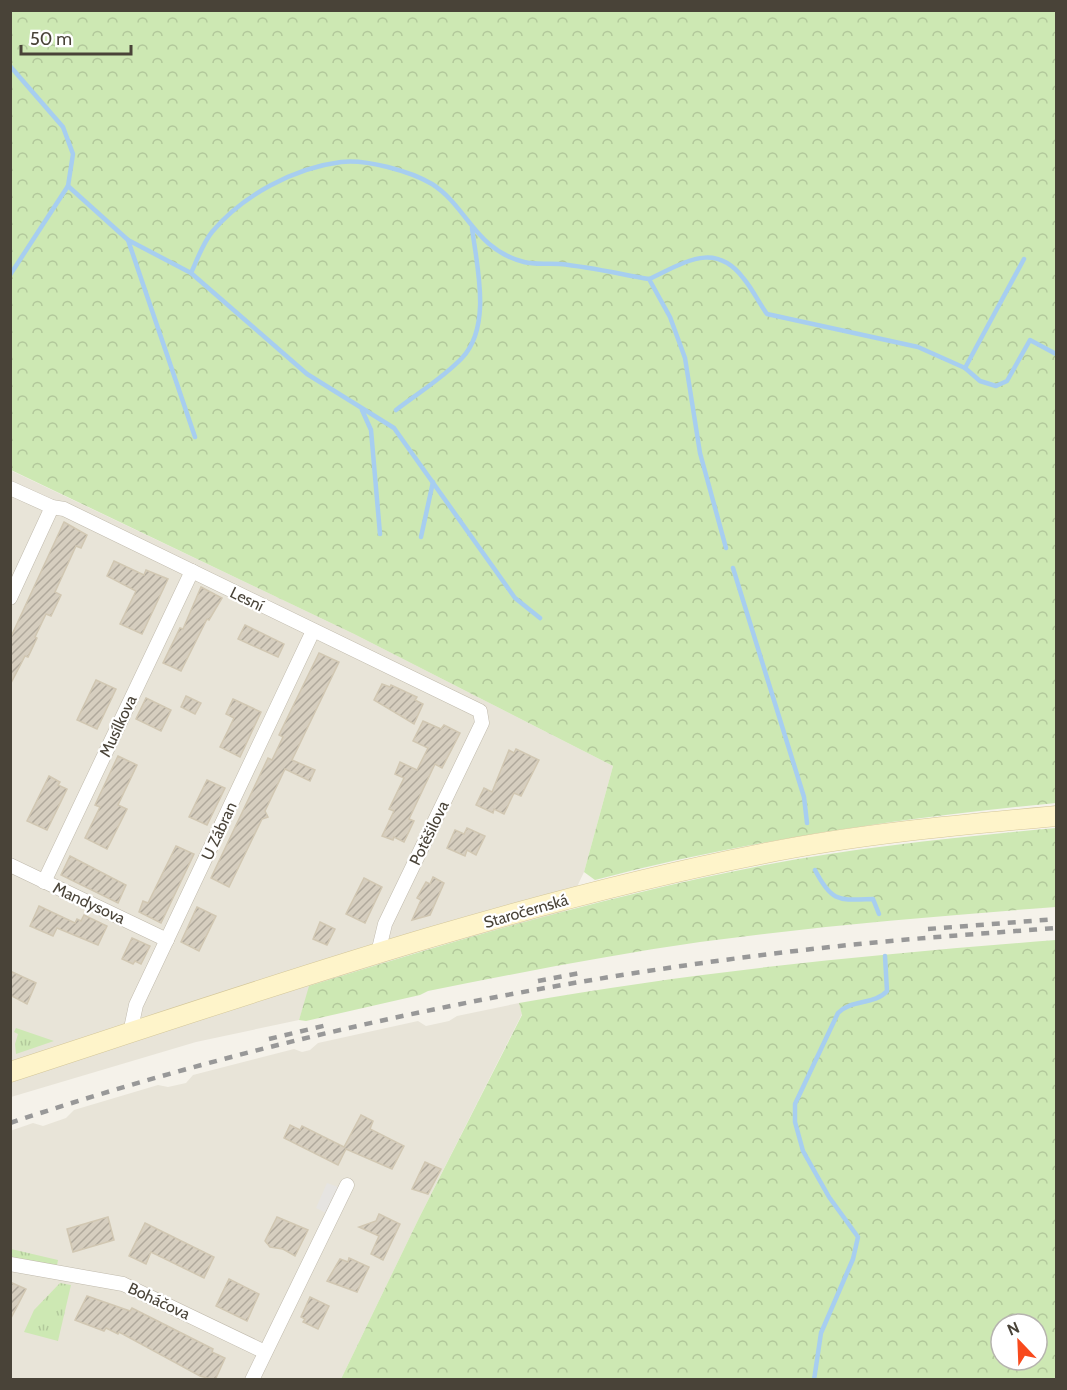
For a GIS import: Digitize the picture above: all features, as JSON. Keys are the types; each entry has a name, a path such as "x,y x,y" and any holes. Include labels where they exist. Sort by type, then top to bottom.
{"main road":[{"name":"Staročernská","path":"10,1072 378,953 562,900 763,853 918,830 1056,816"}],"street":[{"name":"Lesní","path":"10,488 52,507 64,509 476,708 482,714"},
{"path":"10,598 52,507"},
{"name":"Musílkova","path":"44,882 192,571"},
{"name":"U Zábran","path":"130,1033 136,1005 313,631"},
{"name":"Potěšilova","path":"378,953 385,924 482,723 482,714"},
{"name":"Mandysova","path":"10,865 167,940"},
{"path":"252,1380 347,1185"},
{"name":"Boháčova","path":"10,1264 123,1284 265,1352"}],"shaded area":[{"path":"10,470 354,634 613,766 584,872 565,912 437,946 310,986 299,1020 196,1042 11,1097"},
{"path":"519,1003 522,1014 341,1379 11,1379 10,1131 33,1123 43,1126 66,1118 74,1110 158,1085 168,1087 186,1083 193,1075 294,1049 302,1052 310,1050 318,1043 418,1021 426,1026 449,1021 457,1016"},
{"path":"327,1183 338,1187 326,1213 316,1208"}],"green space":[{"path":"10,11 1056,11 1056,803 824,832 709,853 595,880 584,872 613,766 354,634 11,470"},
{"path":"1056,828 1056,907 878,922 700,942 598,958 428,991 420,995 306,1021 299,1020 309,986 422,951 592,904 707,877 837,853"},
{"path":"1056,940 1056,1379 341,1379 419,1218 522,1015 519,1003 720,973 854,958"},
{"path":"16,1028 54,1041 16,1054 15,1044 18,1034 14,1032"},
{"path":"11,1249 58,1260 56,1270 11,1260"},
{"path":"60,1283 71,1285 58,1341 24,1332 34,1310"}],"building":[{"path":"64,522 87,535 81,548 76,546 55,592 61,595 51,616 46,614 28,657 25,656 10,685 10,639"},
{"path":"114,561 144,575 146,570 168,579 142,634 120,624 136,591 107,576"},
{"path":"201,587 222,598 209,620 207,619 181,671 163,663 180,628 183,629"},
{"path":"245,625 284,644 278,657 238,639"},
{"path":"319,653 339,662 292,760 315,770 310,781 285,769 265,811 268,817 262,819 229,887 211,878 268,758 272,760 283,737 279,735"},
{"path":"96,680 116,689 97,729 77,720"},
{"path":"382,684 390,687 391,685 417,697 415,700 423,704 414,724 374,700"},
{"path":"186,696 201,703 195,714 181,707"},
{"path":"146,698 171,710 161,731 136,719"},
{"path":"233,699 261,712 240,757 220,747 234,718 226,714"},
{"path":"423,721 441,729 444,725 460,733 442,768 435,764 409,819 414,821 404,842 394,837 393,840 382,836 394,811 389,809 404,778 395,774 400,762 417,770 428,748 413,741"},
{"path":"516,749 539,760 521,796 514,793 504,814 494,809 493,813 476,805 484,788 492,792 509,750 514,753"},
{"path":"118,756 137,765 118,805 127,809 107,849 85,838 100,807 95,805"},
{"path":"49,776 60,782 58,785 67,789 47,830 27,821"},
{"path":"207,780 225,788 207,825 189,817"},
{"path":"467,828 485,836 476,855 467,850 465,856 447,848 455,830 464,834"},
{"path":"176,846 194,854 161,923 139,912 143,901 148,903"},
{"path":"70,856 126,885 118,903 61,875"},
{"path":"433,877 444,883 430,915 412,920 421,900 417,898 426,882 430,884"},
{"path":"364,878 382,887 365,923 346,914"},
{"path":"39,906 75,923 77,919 81,921 84,915 107,926 98,945 57,928 53,936 30,926"},
{"path":"197,907 216,916 199,951 181,942"},
{"path":"320,922 335,929 327,945 313,939"},
{"path":"132,938 150,946 141,964 135,961 133,964 122,959"},
{"path":"10,971 36,983 27,1004 10,995"},
{"path":"361,1115 373,1121 370,1129 404,1146 392,1169 346,1149 338,1165 284,1138 290,1125 300,1130 302,1126 344,1147"},
{"path":"425,1162 441,1169 428,1194 412,1189"},
{"path":"379,1214 400,1224 383,1260 371,1254 379,1236 359,1227 376,1221"},
{"path":"108,1217 114,1240 73,1252 67,1229"},
{"path":"277,1217 308,1230 295,1256 283,1249 270,1247 265,1241"},
{"path":"145,1223 214,1257 204,1278 151,1252 146,1264 129,1256"},
{"path":"349,1258 369,1267 357,1292 327,1281 340,1259 348,1262"},
{"path":"229,1279 259,1294 247,1321 216,1306"},
{"path":"10,1282 26,1289 10,1320"},
{"path":"87,1296 130,1311 132,1308 213,1349 212,1352 225,1358 215,1380 200,1376 119,1332 118,1334 106,1328 104,1331 75,1320"},
{"path":"310,1297 329,1306 318,1329 303,1322 305,1319 301,1317"}],"waterway":[{"path":"10,66 63,127 73,154 68,186 10,275"},
{"path":"191,273 212,232 224,219 253,196 305,170 341,162 363,162 388,167 432,184 444,193 483,238 507,256 528,263 571,265 649,279 670,317 685,358 700,453 726,548"},
{"path":"68,186 128,240 191,273 307,374 394,428 515,598 540,618"},
{"path":"396,410 447,372 462,358 471,345 480,313 479,278 472,228"},
{"path":"128,240 195,437"},
{"path":"649,279 699,258 722,260 733,267 744,279 767,314 918,347 965,368 980,381 996,386 1007,381 1030,340 1056,354"},
{"path":"965,368 1024,259"},
{"path":"362,410 371,430 380,534"},
{"path":"421,537 433,482"},
{"path":"733,568 804,797 807,823"},
{"path":"815,870 826,889 832,894 852,900 873,899 879,914"},
{"path":"814,1380 821,1333 853,1259 858,1237 829,1197 803,1151 795,1122 795,1104 838,1013 850,1006 876,998 887,991 885,956"}],"railway":[{"path":"928,929 1056,919"},
{"path":"10,1123 109,1091 310,1037 513,994 616,976 821,948 1056,928"},
{"path":"538,981 580,973"},
{"path":"269,1039 327,1025"}]}
